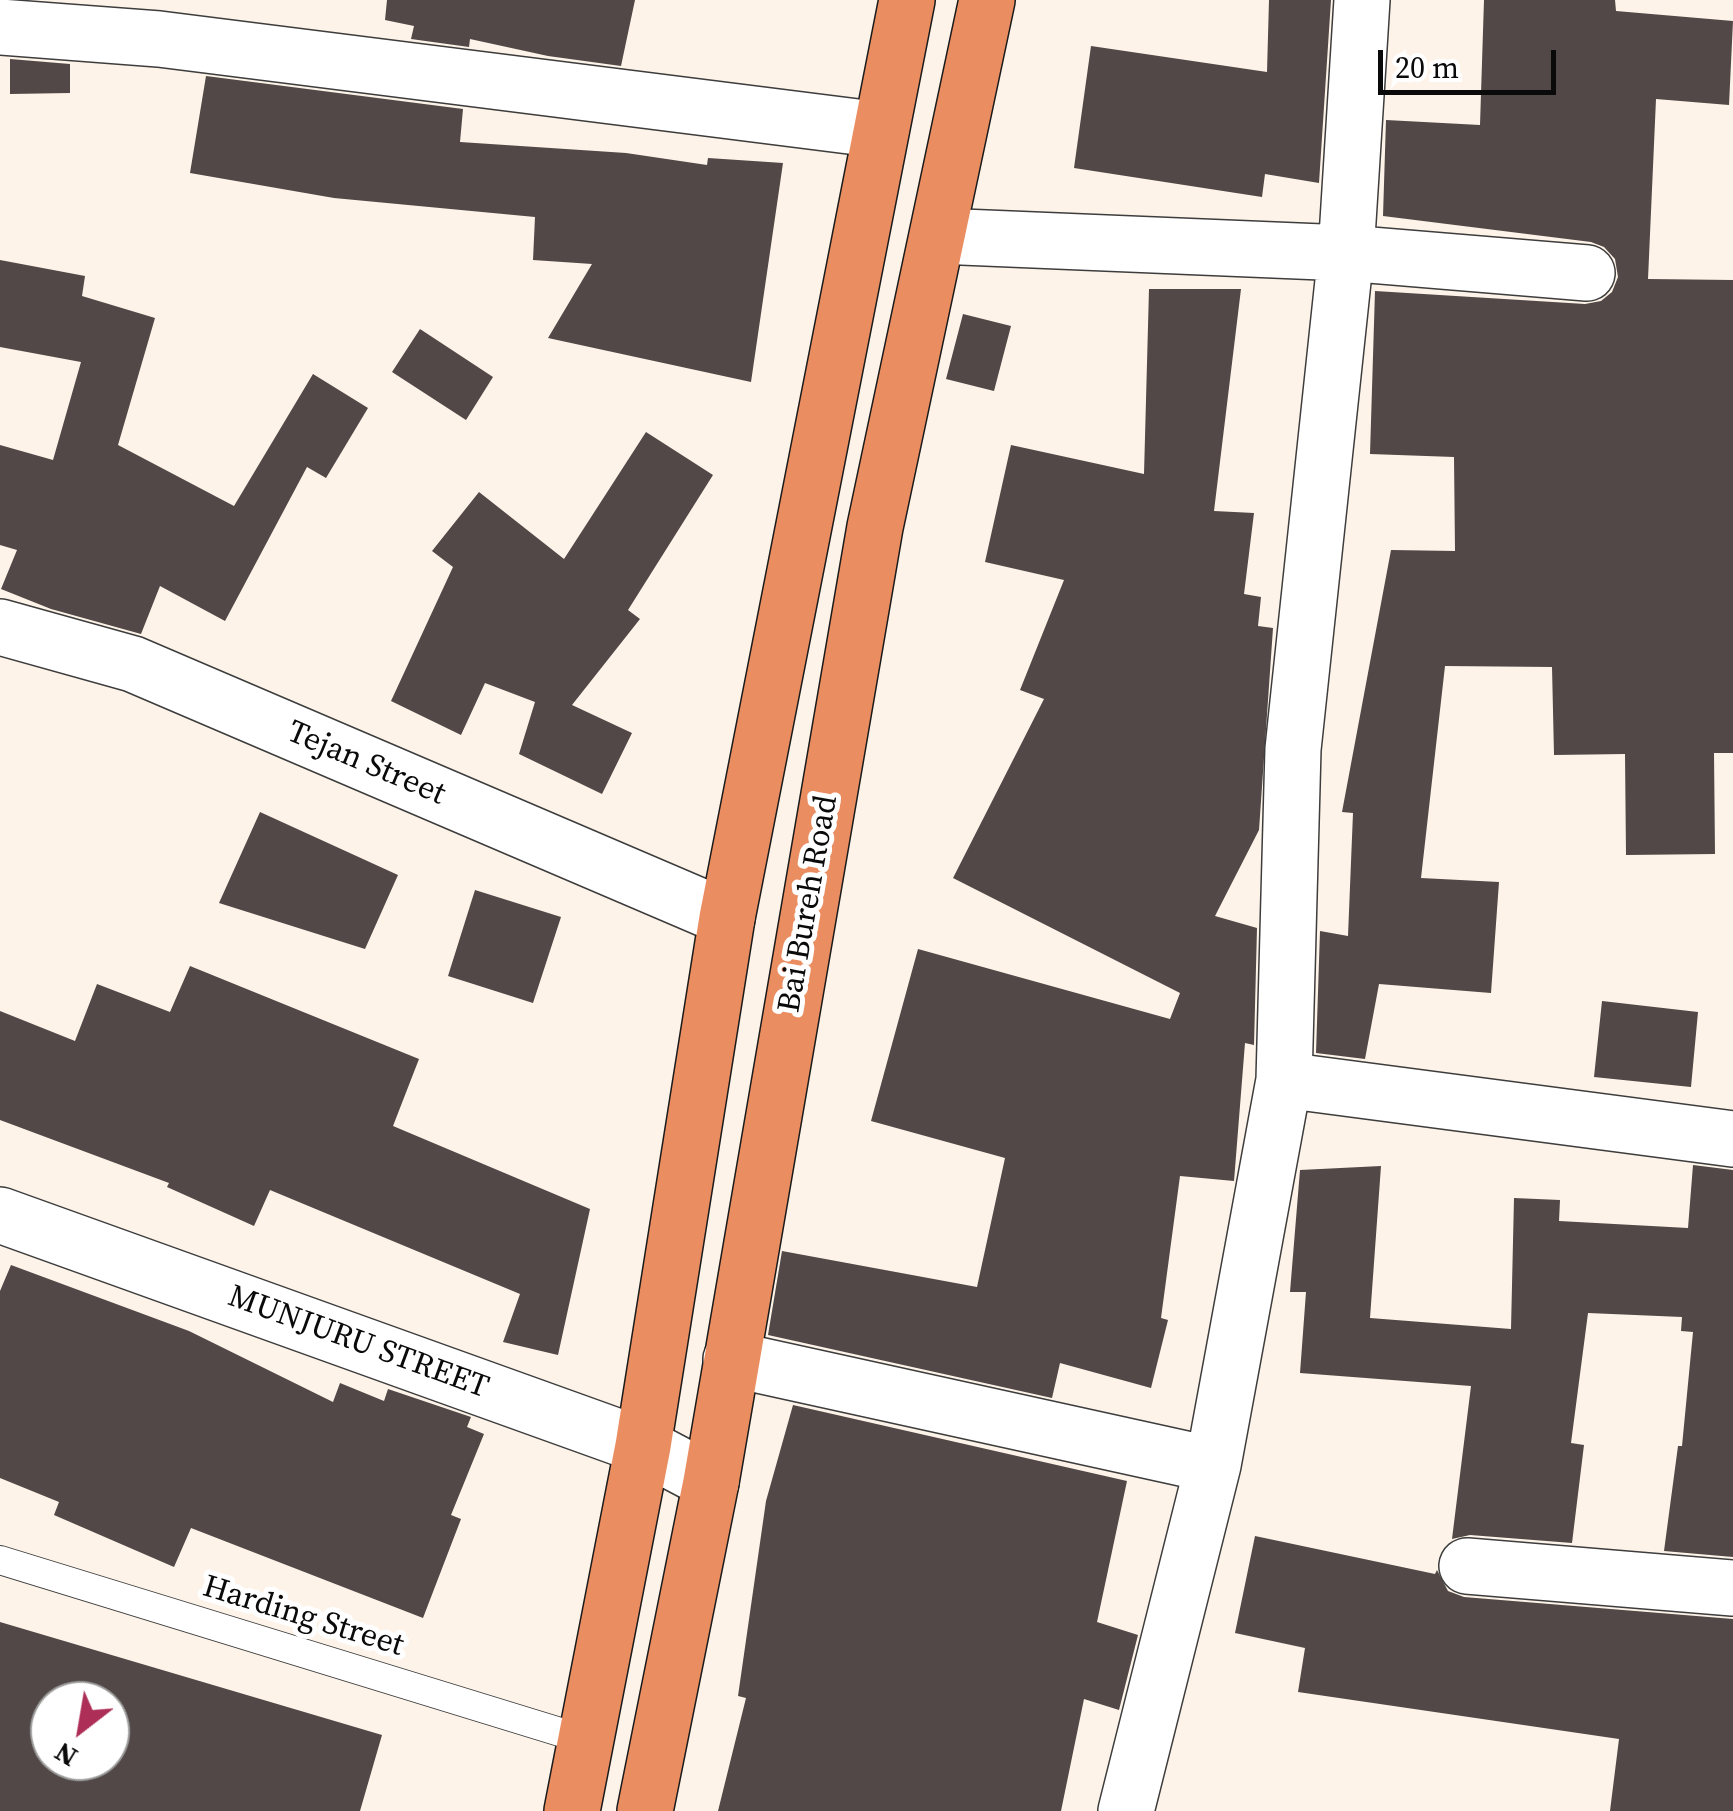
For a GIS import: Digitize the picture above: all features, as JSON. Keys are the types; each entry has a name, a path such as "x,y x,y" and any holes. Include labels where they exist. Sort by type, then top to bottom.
{"highway":[{"path":"572,1811 644,1446 727,918 907,0"},
{"name":"Bai Bureh Road","path":"645,1811 711,1482 875,526 987,0"}],"street":[{"path":"1126,1811 1213,1466 1284,1080 1293,749 1346,253 1362,0"},
{"path":"0,28 159,39 882,130"},
{"path":"938,236 1346,253 1586,273"},
{"name":"Tejan Street","path":"0,627 133,664 727,918"},
{"path":"1284,1080 1733,1139"},
{"name":"MUNJURU STREET","path":"0,1215 644,1446 711,1482"},
{"path":"731,1359 1213,1466"},
{"path":"1467,1566 1733,1588"}],"lane":[{"name":"Harding Street","path":"0,1560 586,1740"}],"building":[{"path":"387,0 635,0 621,66 548,56 470,39 469,47 411,39 414,26 385,20"},
{"path":"1269,0 1331,0 1319,183 1265,174 1262,197 1074,168 1091,46 1267,72"},
{"path":"1484,0 1615,0 1616,11 1733,21 1729,105 1656,99 1648,279 1733,280 1733,753 1714,753 1715,854 1626,855 1625,754 1554,755 1552,667 1445,666 1421,878 1499,882 1491,993 1379,984 1365,1059 1316,1053 1320,931 1348,936 1353,813 1342,812 1391,550 1455,551 1454,457 1370,454 1375,291 1585,304 1601,301 1612,292 1618,277 1615,259 1604,247 1591,242 1383,216 1386,120 1480,125"},
{"path":"10,59 70,64 70,93 10,94"},
{"path":"206,76 463,109 460,142 626,153 707,165 708,158 783,163 751,382 548,338 592,264 533,260 535,217 334,198 190,173"},
{"path":"0,260 85,276 82,296 155,318 118,445 234,506 313,374 368,408 326,478 307,467 225,621 160,586 141,634 51,609 1,589 17,550 0,545 0,445 53,460 81,362 0,347"},
{"path":"1149,289 1241,289 1214,511 1254,513 1244,594 1261,597 1258,626 1273,628 1259,830 1215,916 1257,928 1254,1045 1245,1043 1234,1181 1180,1176 1161,1318 1168,1320 1151,1388 1060,1363 1052,1398 768,1335 782,1251 977,1287 1005,1158 871,1121 918,949 1170,1019 1180,993 953,878 1044,699 1020,690 1064,580 985,562 1011,445 1144,474"},
{"path":"963,314 1011,326 994,391 946,379"},
{"path":"420,329 493,377 466,420 392,372"},
{"path":"646,432 713,475 628,610 640,619 572,705 632,733 602,794 519,754 535,702 485,683 461,735 391,701 453,567 432,551 479,492 564,559"},
{"path":"260,812 398,875 365,949 219,903"},
{"path":"475,890 561,917 533,1003 448,976"},
{"path":"190,966 419,1059 393,1126 590,1209 558,1355 503,1342 520,1294 270,1190 254,1226 167,1187 169,1183 0,1120 0,1011 75,1041 97,984 170,1012"},
{"path":"1602,1001 1698,1012 1691,1087 1594,1077"},
{"path":"1693,1165 1733,1170 1733,1557 1664,1551 1678,1446 1682,1446 1693,1332 1681,1331 1682,1317 1588,1313 1571,1443 1584,1445 1572,1543 1470,1535 1452,1539 1471,1386 1300,1373 1306,1292 1290,1292 1300,1170 1381,1166 1370,1318 1511,1329 1514,1198 1560,1200 1559,1221 1688,1228"},
{"path":"11,1265 189,1331 333,1402 340,1383 384,1401 388,1389 471,1417 467,1427 484,1434 451,1515 461,1519 423,1618 191,1528 174,1567 54,1515 59,1502 0,1478 0,1291"},
{"path":"793,1405 1127,1481 1097,1622 1138,1635 1119,1710 1084,1699 1061,1811 718,1811 746,1698 738,1696 766,1501"},
{"path":"1255,1536 1435,1574 1437,1570 1448,1591 1464,1597 1733,1619 1733,1811 1610,1811 1619,1739 1298,1692 1305,1648 1235,1633"},
{"path":"0,1622 382,1735 360,1811 0,1811"}]}
